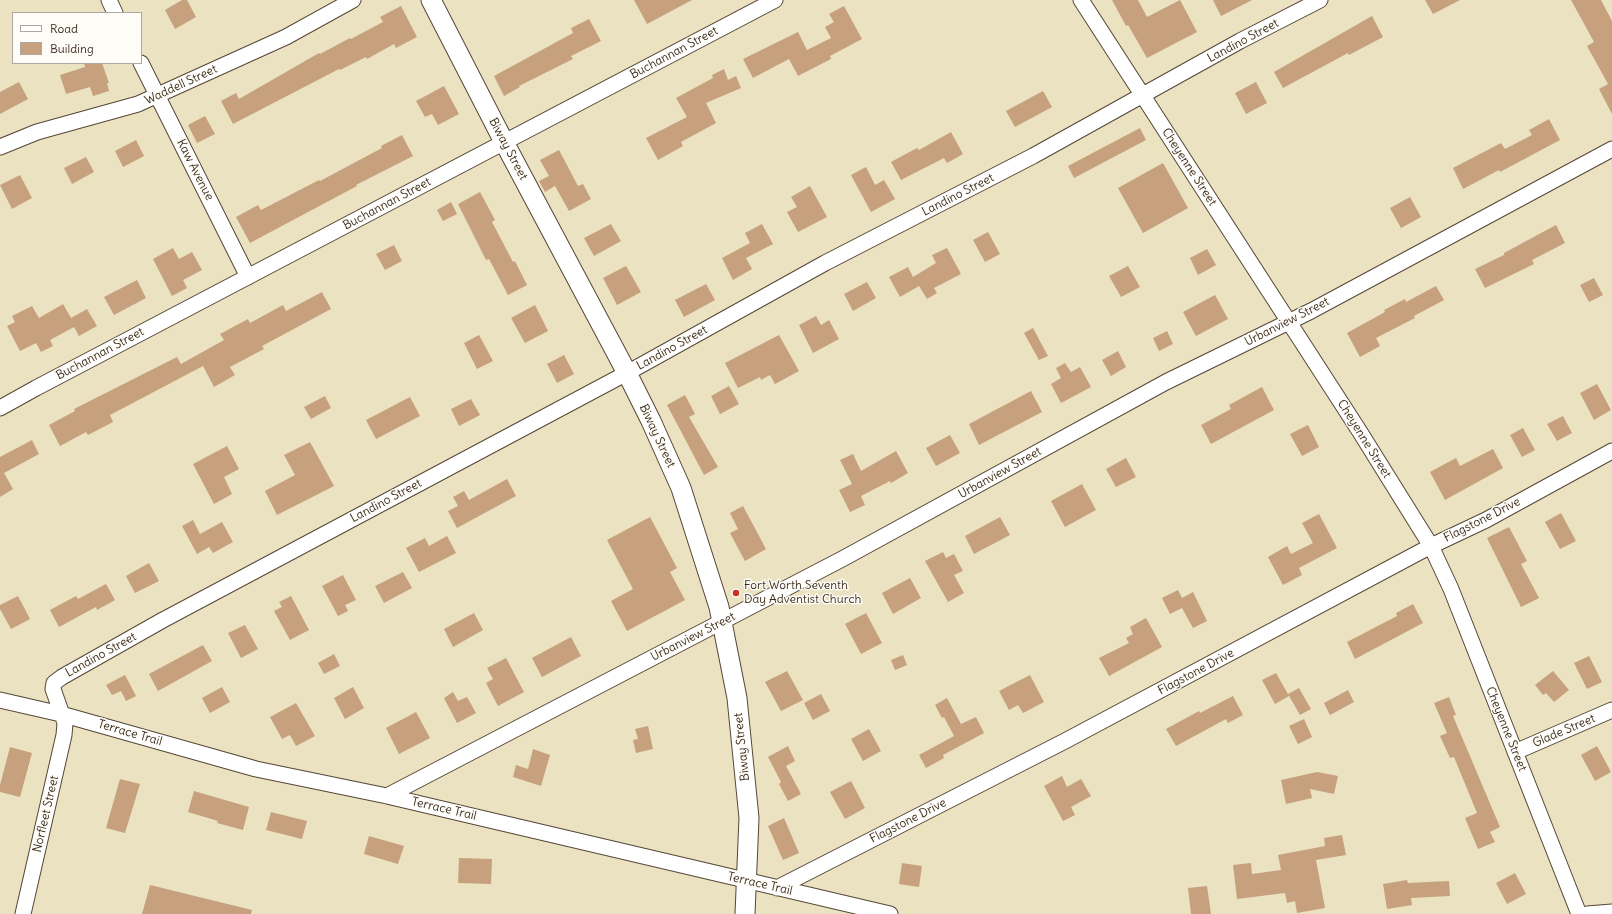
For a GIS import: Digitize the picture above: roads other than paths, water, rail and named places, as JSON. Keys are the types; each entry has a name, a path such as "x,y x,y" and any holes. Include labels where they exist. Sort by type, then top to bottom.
{"street":[{"path":"108,0 114,12"},
{"name":"Waddell Street","path":"0,147 37,132 138,104 286,37 354,0"},
{"name":"Biway Street","path":"431,0 504,142 627,373 651,421 681,488 720,606 737,698 749,818 745,914"},
{"name":"Buchannan Street","path":"0,408 504,142 759,4 775,0"},
{"name":"Cheyenne Street","path":"1081,0 1360,432 1431,546 1451,589 1580,914"},
{"name":"Landino Street","path":"61,714 53,689 54,683 62,676 163,620 627,373 825,263 1033,156 1240,41 1320,0"},
{"name":"Kaw Avenue","path":"141,64 248,277"},
{"name":"Urbanview Street","path":"387,796 844,558 1166,382 1289,322 1612,149"},
{"name":"Flagstone Drive","path":"777,888 1065,741 1431,546 1486,520 1612,451"},
{"name":"Terrace Trail","path":"0,700 61,714 256,769 387,796 890,914"},
{"name":"Glade Street","path":"1515,752 1612,710"},
{"name":"Norfleet Street","path":"23,914 64,735 65,723 61,714"},
{"path":"1588,914 1612,912"}],"place":[{"name":"Fort Worth Seventh Day Adventist Church","path":"736,593"}]}
